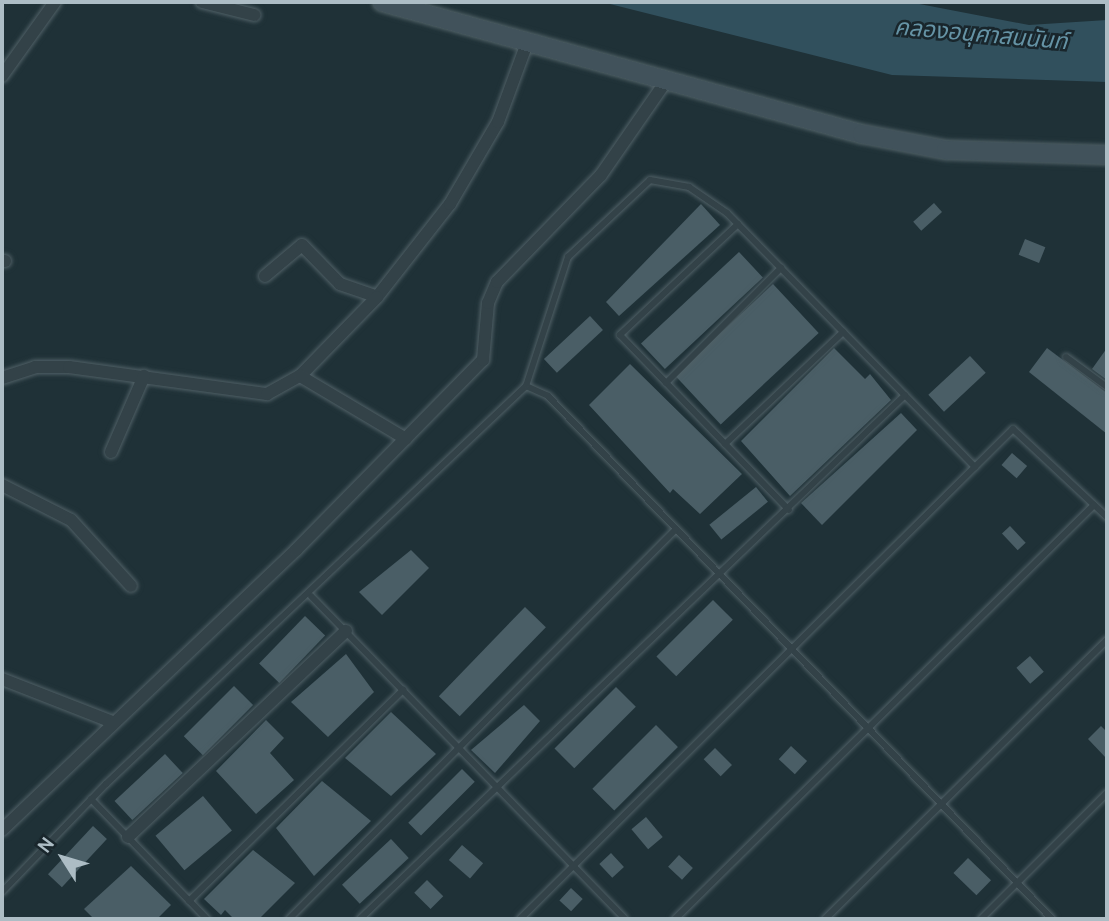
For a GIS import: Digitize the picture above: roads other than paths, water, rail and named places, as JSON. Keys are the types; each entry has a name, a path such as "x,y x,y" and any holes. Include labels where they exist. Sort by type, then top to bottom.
{"main road":[{"path":"382,2 664,84 946,150 1107,155"}],"street":[{"path":"4,68 55,2"},
{"path":"202,2 254,15"},
{"path":"2,378 35,366 144,376 267,394 300,376 377,298 450,204 498,121 527,43"},
{"path":"2,830 110,721 406,439 482,360 488,303 497,282 601,174 664,84"},
{"path":"265,276 302,245 340,284 377,298"},
{"path":"111,452 144,376"},
{"path":"300,376 406,439"},
{"path":"2,485 71,520 131,586"},
{"path":"128,837 346,631"},
{"path":"2,679 110,721"}],"lane":[{"path":"2,892 92,799 311,596 526,386 568,257 632,193 650,180 666,179 708,197 738,224 975,467"},
{"path":"738,224 620,335 789,510"},
{"path":"666,383 781,268"},
{"path":"725,444 843,332"},
{"path":"1066,357 1107,387"},
{"path":"526,386 548,396 1052,919"},
{"path":"360,919 905,396"},
{"path":"520,919 1013,429 1107,517"},
{"path":"676,919 1094,505"},
{"path":"289,919 676,529"},
{"path":"311,596 625,919"},
{"path":"825,919 1107,640"},
{"path":"189,901 403,690"},
{"path":"981,919 1107,793"},
{"path":"92,799 207,919"}],"water":[{"name":"คลองอนุศาสนนันท์","path":"602,2 909,2 1029,25 1107,20 1107,82 892,75"}]}
